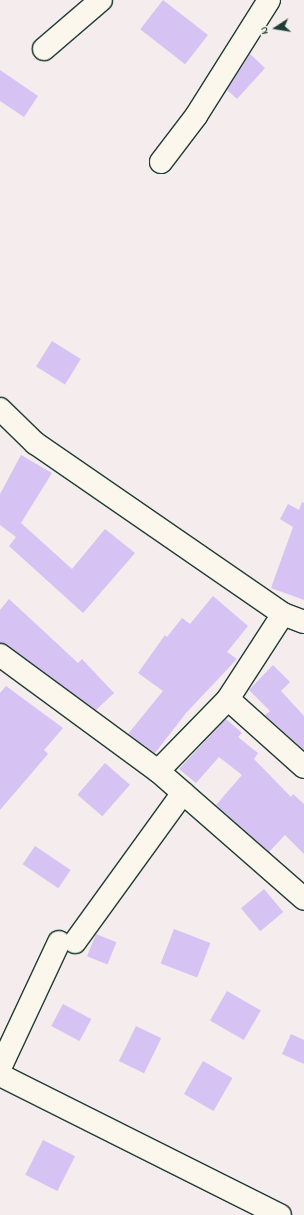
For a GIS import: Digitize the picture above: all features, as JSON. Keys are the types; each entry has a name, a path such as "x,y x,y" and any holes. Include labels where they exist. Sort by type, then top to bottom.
{"street":[{"path":"44,50 100,0"},
{"path":"161,162 196,116 269,0"},
{"path":"0,409 35,443 283,614 304,622"},
{"path":"158,771 228,699 283,614"},
{"path":"0,655 158,771 304,899"},
{"path":"228,699 304,767"},
{"path":"0,1068 67,942 183,793"},
{"path":"0,1075 280,1215"}],"building":[{"path":"163,0 208,35 185,64 140,29"},
{"path":"250,54 265,68 237,99 227,90"},
{"path":"0,70 38,96 24,117 0,101"},
{"path":"52,341 81,359 65,384 36,366"},
{"path":"21,455 52,473 21,523 72,569 105,529 135,553 83,613 9,546 16,537 0,525 0,494"},
{"path":"302,502 304,503 304,600 271,588 293,527 280,519 288,504 299,510"},
{"path":"213,596 248,626 227,652 237,659 186,713 155,753 128,734 163,691 138,673 165,635 167,637 182,618 190,624"},
{"path":"9,599 78,663 82,659 114,693 96,710 0,643 0,610"},
{"path":"273,665 290,682 281,691 304,716 304,750 265,715 270,711 249,690"},
{"path":"6,686 63,728 44,750 48,754 0,810 0,693"},
{"path":"226,719 242,733 238,737 258,753 254,759 291,797 293,794 304,804 304,854 285,835 269,852 216,805 242,775 219,757 196,783 179,769"},
{"path":"105,763 130,785 102,816 77,795"},
{"path":"35,846 71,870 58,888 23,864"},
{"path":"264,889 283,912 260,931 241,908"},
{"path":"174,929 210,943 197,978 161,964"},
{"path":"96,934 116,942 107,964 87,956"},
{"path":"227,991 261,1010 244,1040 210,1020"},
{"path":"63,1004 91,1019 80,1041 51,1026"},
{"path":"136,1026 161,1038 144,1073 119,1061"},
{"path":"291,1034 304,1040 304,1064 282,1054"},
{"path":"203,1061 232,1078 213,1111 184,1094"},
{"path":"43,1140 75,1156 57,1191 25,1175"}]}
